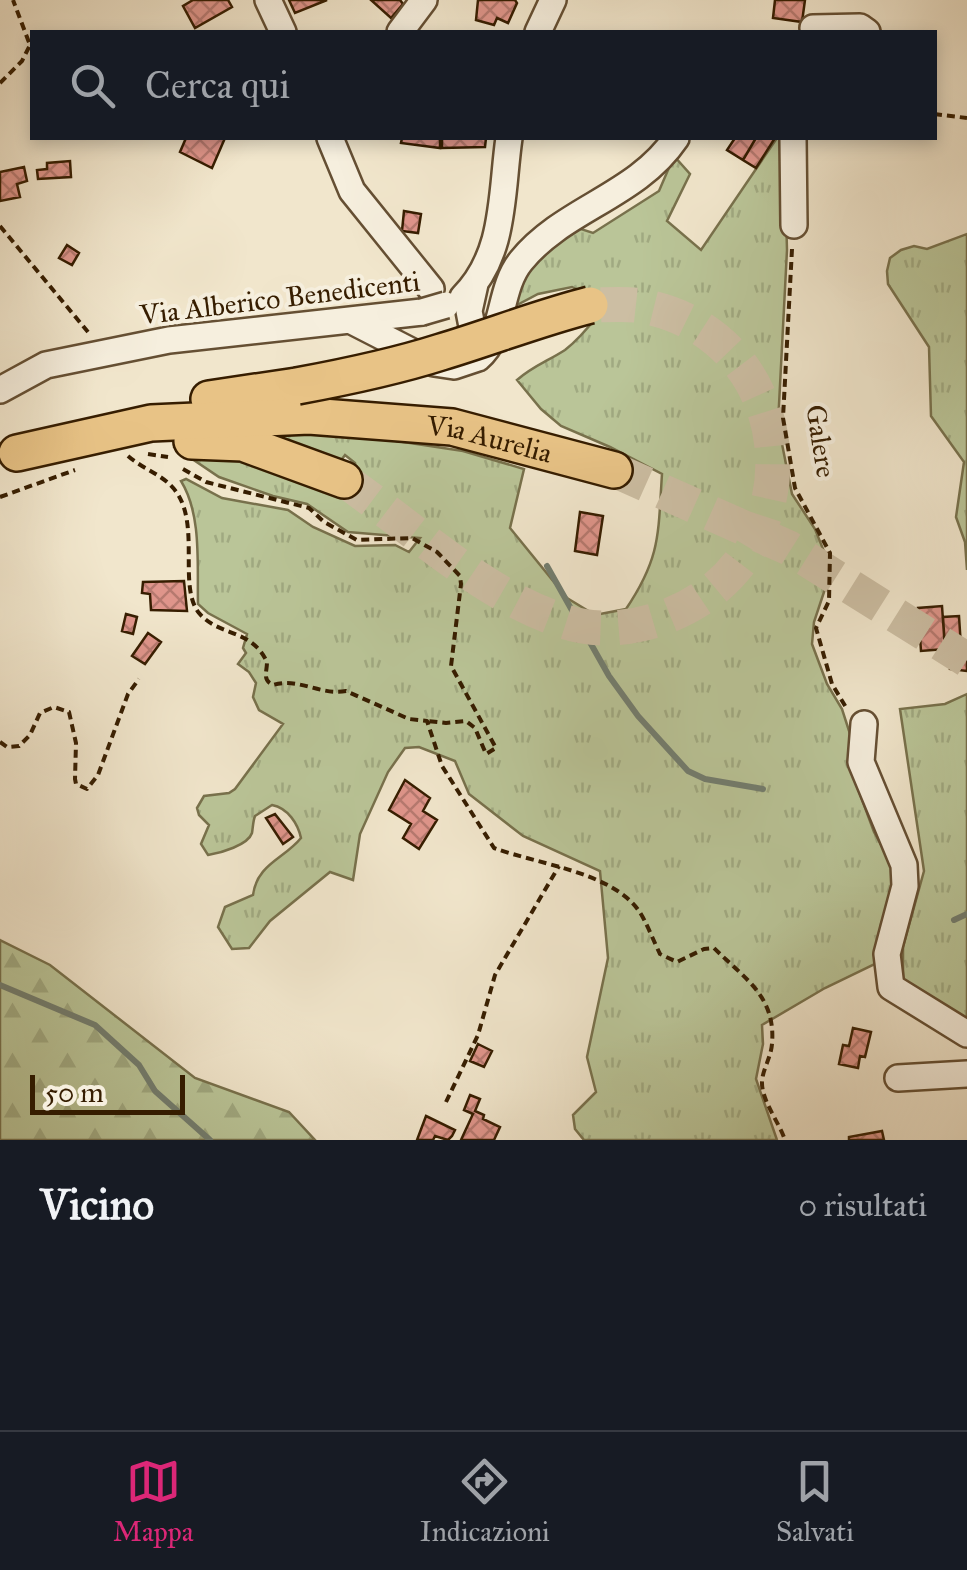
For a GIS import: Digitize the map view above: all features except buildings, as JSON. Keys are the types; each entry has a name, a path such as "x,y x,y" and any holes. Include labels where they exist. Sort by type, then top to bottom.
{"highway":[{"path":"8,456 77,425 134,410 361,374 441,352 545,316 590,306"},
{"name":"Via Aurelia","path":"8,456 152,424 258,416 452,427 614,470"},
{"path":"8,456 209,439 243,442 344,480"}],"street":[{"path":"268,0 282,30"},
{"path":"402,30 424,0"},
{"path":"539,30 553,0"},
{"path":"813,28 864,30"},
{"path":"331,140 352,191 433,302"},
{"name":"Via Alberico Benedicenti","path":"0,390 28,372 66,360 169,340 352,321 464,296 487,265 497,237 509,140"},
{"path":"352,321 434,363 454,366 478,358 492,340 508,280 536,244 648,171 674,140"},
{"path":"793,140 794,224"},
{"path":"474,284 469,312 478,358"},
{"path":"864,724 861,762 904,865 905,886 887,954 891,987 967,1034"},
{"path":"898,1078 967,1074"}],"path":[{"path":"0,83 22,61 30,45 13,0"},
{"path":"937,114 967,118"},
{"name":"Galere","path":"794,224 783,418 795,488 830,553 829,602 816,628 832,684 852,717 864,724"},
{"path":"0,226 88,332"},
{"path":"118,458 154,453 168,457"},
{"path":"128,456 168,482 178,495 188,525 191,588 198,612 208,621 254,642 267,662 264,677 268,682 274,685 285,680 335,693 346,691 409,719 446,724 466,721 475,728 486,754 496,748 451,666 461,584 454,568 418,540 357,540 335,529 309,508 206,482 180,467"},
{"path":"0,497 86,466"},
{"path":"0,742 12,747 24,742 40,713 48,708 68,712 76,744 74,779 88,789 98,774 128,694 139,679"},
{"path":"427,721 442,766 494,848 560,866 607,886 639,910 660,954 677,962 704,948 714,948 760,990 772,1020 770,1062 762,1079 764,1092 784,1140"},
{"path":"446,1102 478,1035 496,974 560,866"}],"green space":[{"path":"776,140 784,140 787,250 778,424 792,494 815,529 825,554 825,589 814,622 812,644 827,684 842,709 851,737 854,778 874,832 896,871 895,885 881,924 875,964 762,1025 763,1044 756,1079 777,1140 584,1140 575,1129 573,1115 596,1092 587,1057 608,958 600,871 523,836 469,794 455,761 419,747 405,748 388,772 360,834 353,880 330,872 270,921 249,948 232,949 218,927 225,907 253,895 265,869 301,838 291,817 272,805 255,816 252,833 240,845 208,855 201,844 209,825 197,808 204,796 235,789 283,724 259,710 253,697 256,683 238,664 246,653 243,648 247,634 198,604 195,525 181,481 186,479 222,498 288,510 313,527 355,546 395,545 409,552 420,538 348,532 307,504 219,477 176,448 193,447 358,477 355,463 345,455 339,463 252,432 337,432 463,451 524,469 510,528 567,598 595,615 626,609 652,559 662,474 561,426 517,380 565,350 598,315 584,293 572,287 538,294 517,305 513,295 533,267 569,234 578,228 593,233 659,191 674,156 690,174 667,221 701,250"},
{"path":"967,234 967,570 965,542 956,517 964,462 931,416 929,347 888,284 887,271 890,258 901,250 914,246 927,249"},
{"path":"967,694 967,1019 937,1014 903,987 903,947 924,871 900,709 945,704"},
{"path":"0,940 50,965 195,1078 289,1112 315,1140 0,1140"}],"waterway":[{"path":"547,566 609,676 638,716 688,771 705,779 763,789"},
{"path":"954,920 967,914"},
{"path":"0,985 95,1025 139,1065 155,1091 210,1140"}],"tunnel":[{"path":"344,480 478,579 536,611 566,622 605,628 645,623 670,615 718,585 751,545 769,498 772,448 761,400 735,358 695,325 642,306 590,305"},
{"path":"614,470 789,548 967,660"}]}
